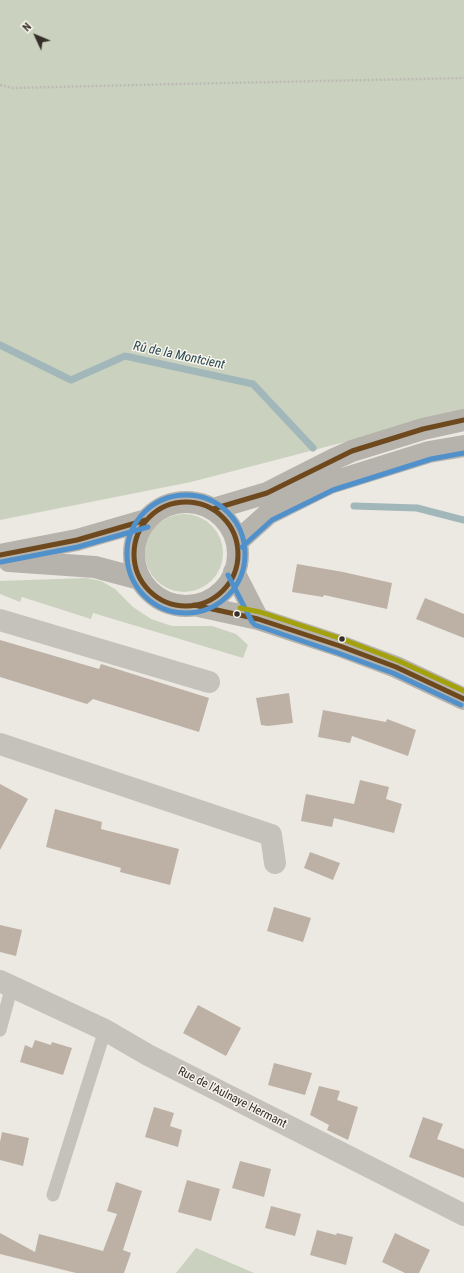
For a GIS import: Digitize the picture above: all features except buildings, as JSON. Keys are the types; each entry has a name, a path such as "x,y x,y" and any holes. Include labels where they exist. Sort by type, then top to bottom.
{"main road":[{"path":"213,509 267,493 352,451 423,429 464,420"},
{"path":"237,542 268,514 330,483 429,452 464,446"},
{"path":"184,502 199,503 213,509 224,518 232,529 237,542 238,558 234,572 225,588 211,599 194,605 182,606 169,604 157,598 147,590 140,579 134,564 134,549 138,533 146,520 157,510 170,504 184,502"},
{"path":"0,555 77,540 146,520"},
{"path":"0,560 95,568 140,579"},
{"path":"234,572 258,619"},
{"path":"194,605 258,619 340,646 396,667 464,699"}],"street":[{"path":"0,620 209,682"},
{"path":"0,744 271,835 275,863"},
{"name":"Rue de l'Aulnaye Hermant","path":"6,984 105,1030 148,1055 464,1215"}],"lane":[{"path":"0,1030 6,984"},
{"path":"53,1195 105,1030"}],"path":[{"path":"0,85 13,88 464,78"}],"green space":[{"path":"0,0 464,0 464,411 191,482 0,520"},
{"path":"176,514 192,514 206,520 217,531 223,545 223,561 217,575 206,586 192,592 176,592 162,586 151,575 145,561 145,545 151,531 162,520"},
{"path":"86,578 101,581 115,589 133,607 151,619 172,626 212,626 236,634 248,645 243,658 93,613 91,619 22,597 20,602 0,594 0,581"},
{"path":"196,1248 254,1273 176,1273"}],"waterway":[{"name":"Rû de la Montcient","path":"0,345 71,380 125,356 253,384 313,448"},
{"name":"Rû de la Montcient","path":"354,506 417,508 464,520"}],"transit line":[{"path":"213,509 267,493 352,451 423,429 464,420"},
{"path":"242,547 272,520 333,490 431,459 464,453"},
{"path":"186,495 197,496 209,500 228,512 240,531 244,543 245,554 244,565 240,577 228,596 209,608 197,612 186,613 175,612 163,608 144,596 132,577 128,565 127,554 128,543 132,531 144,512 163,500 175,496 186,495"},
{"path":"186,502 206,506 223,517 234,534 238,554 234,574 223,591 206,602 186,606 166,602 149,591 138,574 134,554 138,534 149,517 166,506 186,502"},
{"path":"0,555 77,540 146,520"},
{"path":"1,562 78,547 148,527"},
{"path":"228,575 252,622 255,625 393,673 461,705"},
{"path":"194,605 258,619 340,646 396,667 464,699"},
{"path":"240,608 260,612 342,639 399,661 464,691"}]}
